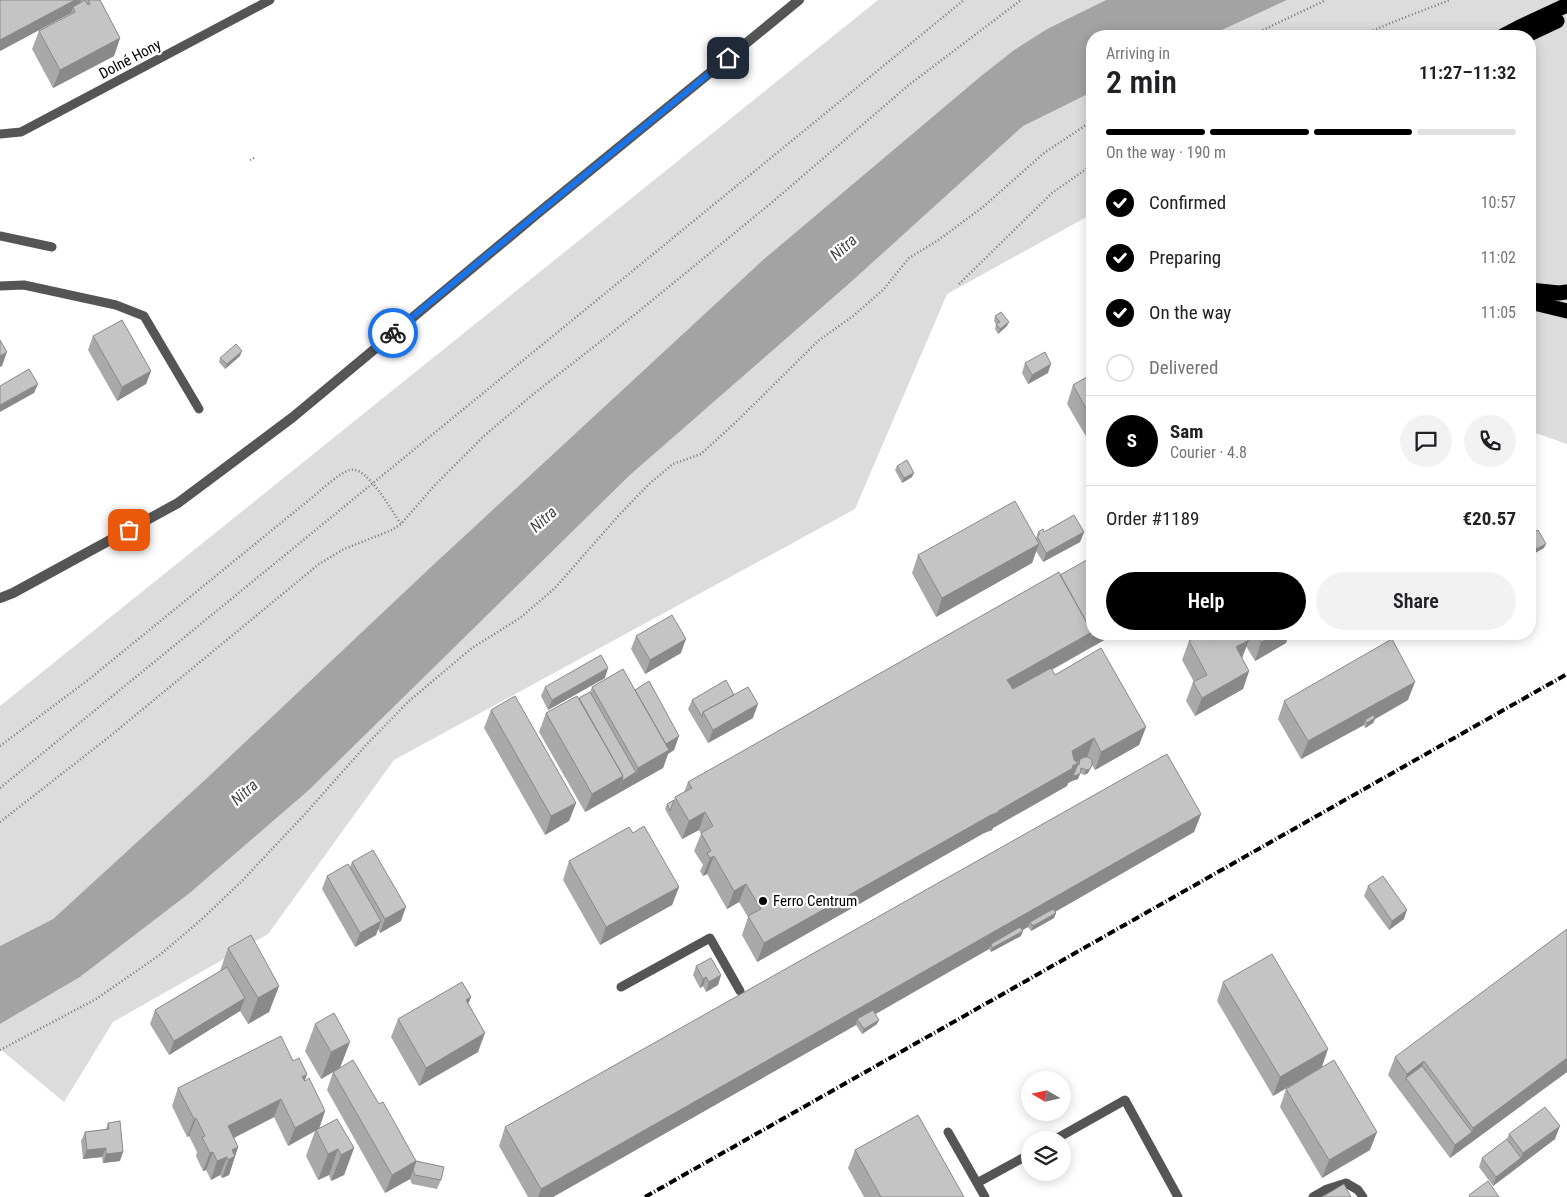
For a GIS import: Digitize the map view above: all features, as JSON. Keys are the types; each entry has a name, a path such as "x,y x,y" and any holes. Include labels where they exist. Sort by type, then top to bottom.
{"highway":[{"path":"1514,30 1567,5"},
{"path":"1536,31 1567,17"},
{"path":"1536,291 1567,292"},
{"path":"1536,303 1567,311"}],"street":[{"path":"0,598 13,593 178,503 293,417 799,0"}],"lane":[{"name":"Dolné Hony","path":"0,134 21,132 270,0"},
{"path":"0,236 52,247"},
{"path":"0,286 24,285 116,305 144,316 199,409"},
{"path":"621,987 710,938 740,991"},
{"path":"1070,1131 1125,1100 1178,1197"},
{"path":"948,1132 985,1197"},
{"path":"978,1183 1021,1159"},
{"path":"1313,1197 1327,1189 1346,1183 1358,1190 1363,1197"}],"path":[{"path":"0,788 964,0"},
{"path":"0,822 109,737 319,564 344,549 401,524 456,462 491,430 770,204 910,84 1021,0"},
{"path":"1263,30 1326,0"},
{"path":"1374,30 1450,0"},
{"path":"0,1050 96,999 161,954 241,882 368,742 408,701 472,648 520,618 555,588 650,483 673,464 701,454 818,341 853,316 883,290 909,258 983,207 1044,153 1086,125"},
{"path":"250,160 256,157"},
{"path":"958,284 1052,193 1086,169"},
{"path":"0,746 88,680 342,474 350,470 358,470 368,477 401,524"}],"shaded area":[{"path":"878,0 1106,0 1047,29 1014,50 764,259 53,919 0,946 0,706"},
{"path":"1287,0 1567,0 1567,444 1536,433 1536,30 1222,30"},
{"path":"1086,95 1086,217 947,294 855,509 394,760 268,934 113,1022 64,1102 0,1049 0,1024 80,977 191,892 309,790 630,475 851,282 1023,125"}],"water":[{"name":"Nitra","path":"1106,0 1287,0 1222,30 1086,30 1086,95 1023,126 851,282 630,475 309,790 191,892 80,977 0,1024 0,946 53,919 764,259 981,76 1014,50 1047,29"}],"building":[{"path":"0,0 75,0 0,40"},
{"path":"85,0 88,5 90,4 88,0 100,0 120,38 60,70 39,31 75,12 73,7"},
{"path":"1001,312 1009,322 1000,329 996,324 1000,322 995,316"},
{"path":"122,320 151,371 122,387 93,336"},
{"path":"0,340 7,352 0,356"},
{"path":"236,344 242,351 227,364 220,358"},
{"path":"1045,352 1051,364 1032,375 1025,363"},
{"path":"29,369 38,384 0,405 0,386"},
{"path":"1086,377 1086,408 1073,385"},
{"path":"907,460 914,473 904,478 897,466"},
{"path":"1015,501 1039,544 942,598 918,555"},
{"path":"1074,515 1084,532 1046,553 1037,536 1040,534 1038,532 1043,529 1044,532"},
{"path":"1538,530 1546,544 1536,549 1536,531"},
{"path":"1086,560 1086,621 1060,575"},
{"path":"1059,572 1086,621 1086,635 1007,680 1013,689 1051,668 1055,675 1101,648 1146,727 1101,752 1094,738 1072,751 1074,760 1078,763 1072,766 1073,768 999,812 764,943 748,916 761,909 746,884 734,891 714,856 710,858 707,853 711,851 701,833 713,826 705,812 689,821 675,797 692,788 688,782"},
{"path":"672,615 686,639 650,660 636,636"},
{"path":"1249,640 1236,647 1249,671 1202,698 1193,682 1207,675 1189,641"},
{"path":"1390,640 1393,640 1415,682 1308,741 1284,701"},
{"path":"601,655 608,668 552,700 545,687"},
{"path":"623,669 669,750 638,768 592,687"},
{"path":"726,680 734,695 703,712 702,717 692,700"},
{"path":"649,681 679,736 666,744 635,690"},
{"path":"748,687 758,704 713,730 703,712"},
{"path":"590,692 636,772 622,781 623,776 579,698"},
{"path":"515,696 576,803 551,816 491,710"},
{"path":"577,696 623,776 592,794 546,713"},
{"path":"1373,715 1375,718 1367,723 1365,720"},
{"path":"1167,754 1201,814 541,1189 505,1127"},
{"path":"1085,757 1092,760 1090,769 1081,768 1080,774 1073,776 1080,759"},
{"path":"674,800 670,811 667,804"},
{"path":"644,826 679,887 606,927 569,861 629,827 633,833"},
{"path":"373,850 406,907 385,919 352,862"},
{"path":"348,864 381,921 360,933 327,876"},
{"path":"1383,876 1407,910 1392,921 1368,886"},
{"path":"1053,909 1056,913 1033,926 1030,922"},
{"path":"1020,927 1023,931 992,948 991,944"},
{"path":"1567,929 1567,1058 1473,1128 1424,1061 1407,1074 1395,1057"},
{"path":"251,935 279,986 258,998 228,948"},
{"path":"1272,954 1328,1049 1280,1077 1223,982"},
{"path":"711,958 721,975 709,982 706,977 703,979 696,966"},
{"path":"227,967 245,998 174,1041 155,1010"},
{"path":"462,982 471,997 466,1000 485,1033 426,1068 398,1019"},
{"path":"873,1010 879,1020 864,1029 857,1019"},
{"path":"334,1013 350,1042 331,1052 315,1024"},
{"path":"281,1036 293,1061 299,1058 307,1074 302,1077 305,1081 309,1078 325,1111 295,1128 281,1099 228,1126 238,1147 232,1150 235,1156 228,1160 227,1157 217,1161 213,1152 210,1153 202,1137 205,1136 178,1088"},
{"path":"353,1060 379,1104 383,1102 416,1161 392,1175 333,1072"},
{"path":"1334,1060 1377,1132 1329,1160 1286,1089"},
{"path":"1422,1066 1472,1132 1455,1145 1406,1078"},
{"path":"1545,1107 1560,1126 1523,1153 1509,1134"},
{"path":"918,1115 964,1197 881,1197 855,1150"},
{"path":"337,1119 354,1148 341,1155 338,1149 328,1154 316,1130"},
{"path":"120,1121 123,1152 106,1154 106,1148 87,1150 85,1132 109,1129 108,1123"},
{"path":"1507,1139 1521,1158 1496,1177 1482,1158"},
{"path":"416,1161 444,1167 441,1180 415,1175 413,1170"},
{"path":"1488,1181 1499,1197 1470,1197 1469,1195"},
{"path":"1344,1184 1351,1197 1322,1197"}],"railway":[{"path":"645,1197 1567,674"}],"way so far":[{"path":"129,530 178,503 293,417 393,333"}],"place":[{"name":"Ferro Centrum","path":"763,901"}],"route":[{"path":"393,333 728,58"}]}
